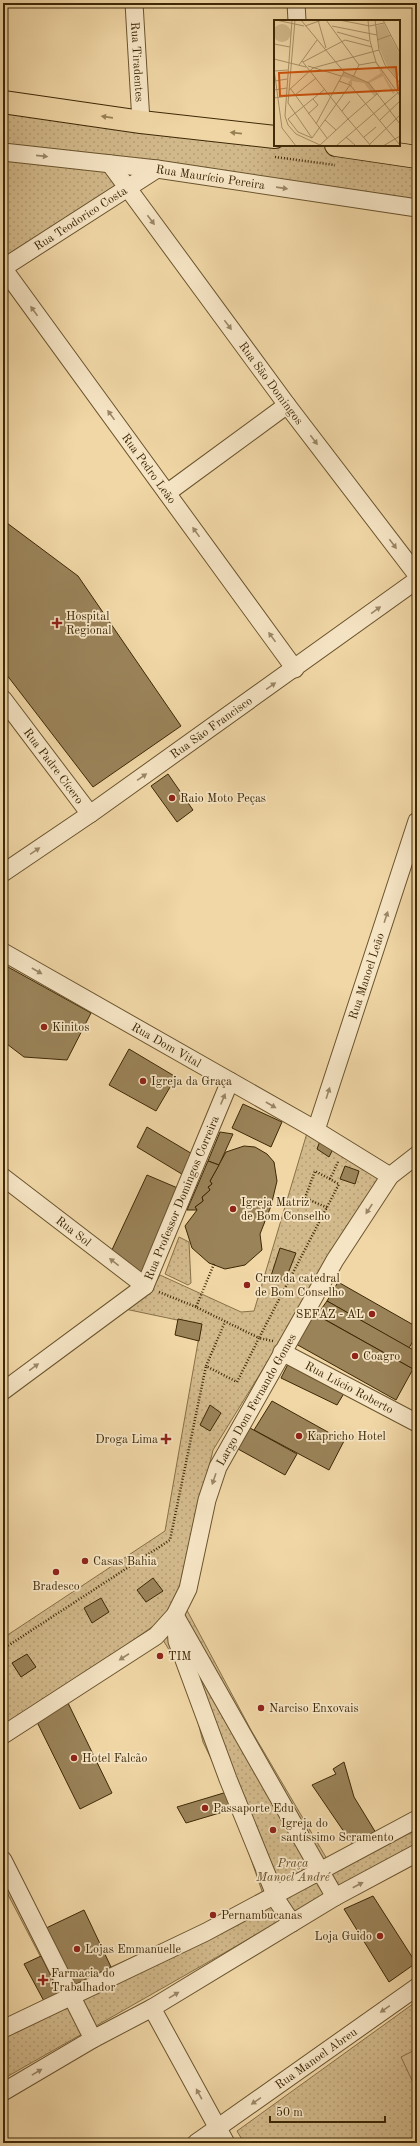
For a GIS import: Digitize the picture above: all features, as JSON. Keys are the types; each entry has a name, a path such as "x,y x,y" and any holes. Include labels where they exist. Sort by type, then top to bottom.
{"main road":[{"path":"3,102 141,122 274,137"},
{"path":"343,146 417,157"}],"street":[{"name":"Rua Tiradentes","path":"134,3 141,122"},
{"path":"296,3 297,20"},
{"name":"Rua Maurício Pereira","path":"3,152 157,169 417,208"},
{"name":"Rua São Domingos","path":"110,164 288,405 417,575"},
{"name":"Rua Teodorico Costa","path":"3,268 157,169"},
{"name":"Rua Pedro Leão","path":"3,268 295,669"},
{"path":"167,492 288,405"},
{"name":"Rua São Francisco","path":"3,873 90,814 295,669 417,580"},
{"name":"Rua Padre Cícero","path":"3,699 90,814"},
{"name":"Rua Manoel Leão","path":"316,1130 417,821"},
{"name":"Rua Dom Vital","path":"3,952 316,1130 390,1176"},
{"name":"Rua Professor Domingos Correira","path":"3,1391 145,1286 230,1081"},
{"name":"Largo Dom Fernando Gomes","path":"3,1735 156,1636 175,1615 188,1589 207,1500 218,1467 335,1260 390,1176 417,1155"},
{"name":"Rua Sol","path":"3,1177 145,1286"},
{"name":"Rua Lúcio Roberto","path":"284,1348 417,1423"},
{"path":"175,1615 335,1897"},
{"path":"175,1615 177,1641 228,1779 275,1896 292,1923"},
{"path":"3,2029 206,1932 417,1819"},
{"path":"3,2092 93,2039 152,2008 335,1897 417,1853"},
{"path":"3,1860 70,1996 93,2039"},
{"name":"Rua Manoel Abreu","path":"196,2143 417,1987"},
{"path":"152,2008 226,2143"}],"path":[{"path":"206,1366 237,1382 328,1208 339,1184 315,1171 305,1198 328,1208"},
{"path":"196,1307 214,1264"},
{"path":"145,1286 196,1307 259,1338 284,1348"},
{"path":"3,1649 170,1540 206,1366 225,1322"}],"green space":[{"path":"3,102 274,146 343,146 417,157 417,208 110,164 128,189 3,268"},
{"path":"307,1133 381,1178 213,1450 180,1589 170,1609 156,1624 3,1732 3,1638 165,1531 201,1325 125,1309 152,1289 160,1275 241,1312 254,1311"},
{"path":"179,1237 189,1242 191,1283 188,1285 165,1274"},
{"name":"Praça Manoel André","path":"182,1601 251,1730 327,1859 417,1811 417,1843 3,2079 3,2023 61,1996 3,1885 3,1844 42,1930 111,1967 264,1897 230,1798 203,1742 187,1679 163,1640"},
{"path":"417,2001 417,2143 244,2143 237,2131"},
{"path":"417,2049 417,2091 401,2057"}],"building":[{"name":"Hospital Regional","path":"3,520 78,576 181,726 93,787 3,670"},
{"name":"Raio Moto Peças","path":"168,774 193,810 177,822 151,786"},
{"name":"Kinitos","path":"8,967 91,1013 67,1060 24,1057 3,1041 3,976"},
{"name":"Igreja da Graça","path":"129,1049 176,1077 156,1111 109,1085"},
{"path":"243,1104 282,1122 271,1147 232,1128"},
{"path":"147,1127 194,1155 185,1176 137,1147"},
{"path":"220,1132 233,1134 219,1165 208,1161"},
{"path":"320,1141 333,1149 329,1157 317,1149"},
{"name":"Igreja Matriz de Bom Conselho","path":"244,1146 255,1147 267,1154 274,1162 277,1181 271,1206 260,1234 262,1250 245,1265 225,1269 209,1263 192,1248 185,1226 197,1210 195,1207 203,1201 202,1197 210,1190 208,1187 212,1184 210,1181 226,1152"},
{"path":"208,1161 219,1165 210,1181 212,1184 208,1187 210,1190 202,1197 203,1201 195,1207 197,1210 187,1210"},
{"path":"345,1166 359,1171 355,1184 340,1179"},
{"path":"147,1175 180,1189 143,1281 110,1254"},
{"path":"280,1248 296,1253 285,1281 271,1276"},
{"name":"SEFAZ - AL","path":"338,1282 417,1327 417,1334 409,1348 327,1301"},
{"path":"327,1301 417,1352 417,1359 413,1369 317,1315"},
{"name":"Coagro","path":"313,1313 413,1369 396,1400 296,1344"},
{"path":"178,1319 202,1324 199,1341 175,1335"},
{"path":"289,1362 346,1390 337,1405 281,1378"},
{"name":"Kapricho Hotel","path":"272,1401 344,1441 329,1470 254,1430"},
{"path":"210,1405 221,1413 210,1431 200,1425"},
{"path":"250,1428 297,1454 285,1475 238,1449"},
{"path":"153,1578 163,1591 146,1602 137,1590"},
{"path":"101,1598 109,1612 92,1623 84,1608"},
{"path":"27,1654 36,1667 21,1677 12,1663"},
{"name":"Hotel Falcão","path":"68,1703 112,1793 80,1809 37,1722"},
{"path":"344,1762 354,1797 376,1833 353,1845 312,1785 336,1774 333,1769"},
{"name":"Passaporte Edu","path":"227,1792 233,1809 186,1823 177,1807"},
{"name":"Loja Guido","path":"373,1896 416,1963 389,1982 344,1909"},
{"name":"Lojas Emmanuelle","path":"84,1910 111,1967 70,1987 42,1930"},
{"name":"Farmacia do Trabalhador","path":"41,1956 61,1996 45,2003 24,1964"}],"place":[{"name":"Hospital Regional","path":"57,623"},
{"name":"Raio Moto Peças","path":"172,798"},
{"name":"Kinitos","path":"44,1027"},
{"name":"Igreja da Graça","path":"143,1081"},
{"name":"Igreja Matriz de Bom Conselho","path":"233,1209"},
{"name":"Cruz da catedral de Bom Conselho","path":"247,1285"},
{"name":"SEFAZ - AL","path":"372,1314"},
{"name":"Coagro","path":"355,1356"},
{"name":"Kapricho Hotel","path":"299,1436"},
{"name":"Droga Lima","path":"166,1439"},
{"name":"Casas Bahia","path":"85,1561"},
{"name":"Bradesco","path":"56,1572"},
{"name":"TIM","path":"160,1656"},
{"name":"Narciso Enxovais","path":"261,1708"},
{"name":"Hotel Falcão","path":"74,1758"},
{"name":"Passaporte Edu","path":"205,1808"},
{"name":"Igreja do santíssimo Scramento","path":"273,1830"},
{"name":"Pernambucanas","path":"213,1915"},
{"name":"Loja Guido","path":"380,1936"},
{"name":"Lojas Emmanuelle","path":"77,1949"},
{"name":"Farmacia do Trabalhador","path":"43,1980"}]}
